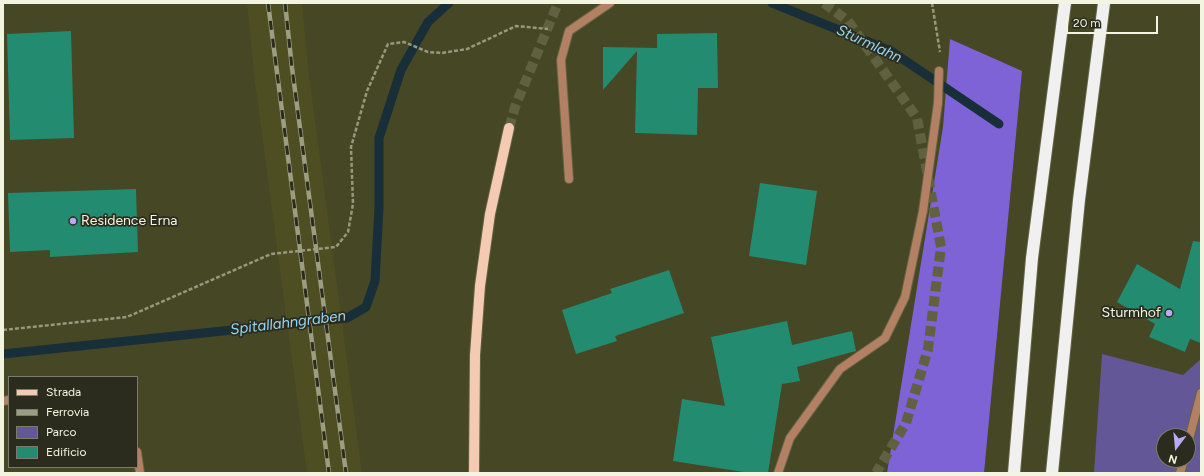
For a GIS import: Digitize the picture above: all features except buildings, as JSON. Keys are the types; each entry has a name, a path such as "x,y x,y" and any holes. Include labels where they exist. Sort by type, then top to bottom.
{"highway":[{"path":"1014,473 1032,258 1065,3"},
{"path":"1052,473 1079,200 1104,3"}],"main road":[{"path":"474,473 475,355 480,286 490,214 509,128"}],"street":[{"path":"569,179 561,60 569,31 610,3"},
{"path":"778,473 790,438 840,369 885,338 905,297 923,211 938,100 939,71"},
{"path":"1192,428 1201,393"},
{"path":"138,459 140,473"}],"path":[{"path":"932,3 940,47 939,71"},
{"path":"3,330 127,316 271,254 336,247 348,232 353,204 351,146 366,91 388,44 404,42 428,52 442,54 467,49 516,26 569,31"}],"shaded area":[{"path":"247,3 302,3 308,68 362,473 307,473 254,74"},
{"path":"950,39 1022,71 984,473 887,473 943,127"}],"green space":[{"path":"1102,354 1183,375 1201,359 1201,473 1094,473"}],"waterway":[{"name":"Spitallahngraben","path":"3,354 347,318 366,307 375,281 379,207 379,138 401,70 428,22 449,3"},
{"name":"Sturmlahn","path":"772,3 891,51 999,124"}],"tunnel":[{"path":"509,128 515,107 558,3"},
{"path":"824,3 848,21 917,118 941,247 928,349 906,423 876,473"}],"railway":[{"path":"268,3 329,473"},
{"path":"285,3 292,68 346,473"}],"place":[{"name":"Residence Erna","path":"73,221"},
{"name":"Sturmhof","path":"1169,313"}]}
